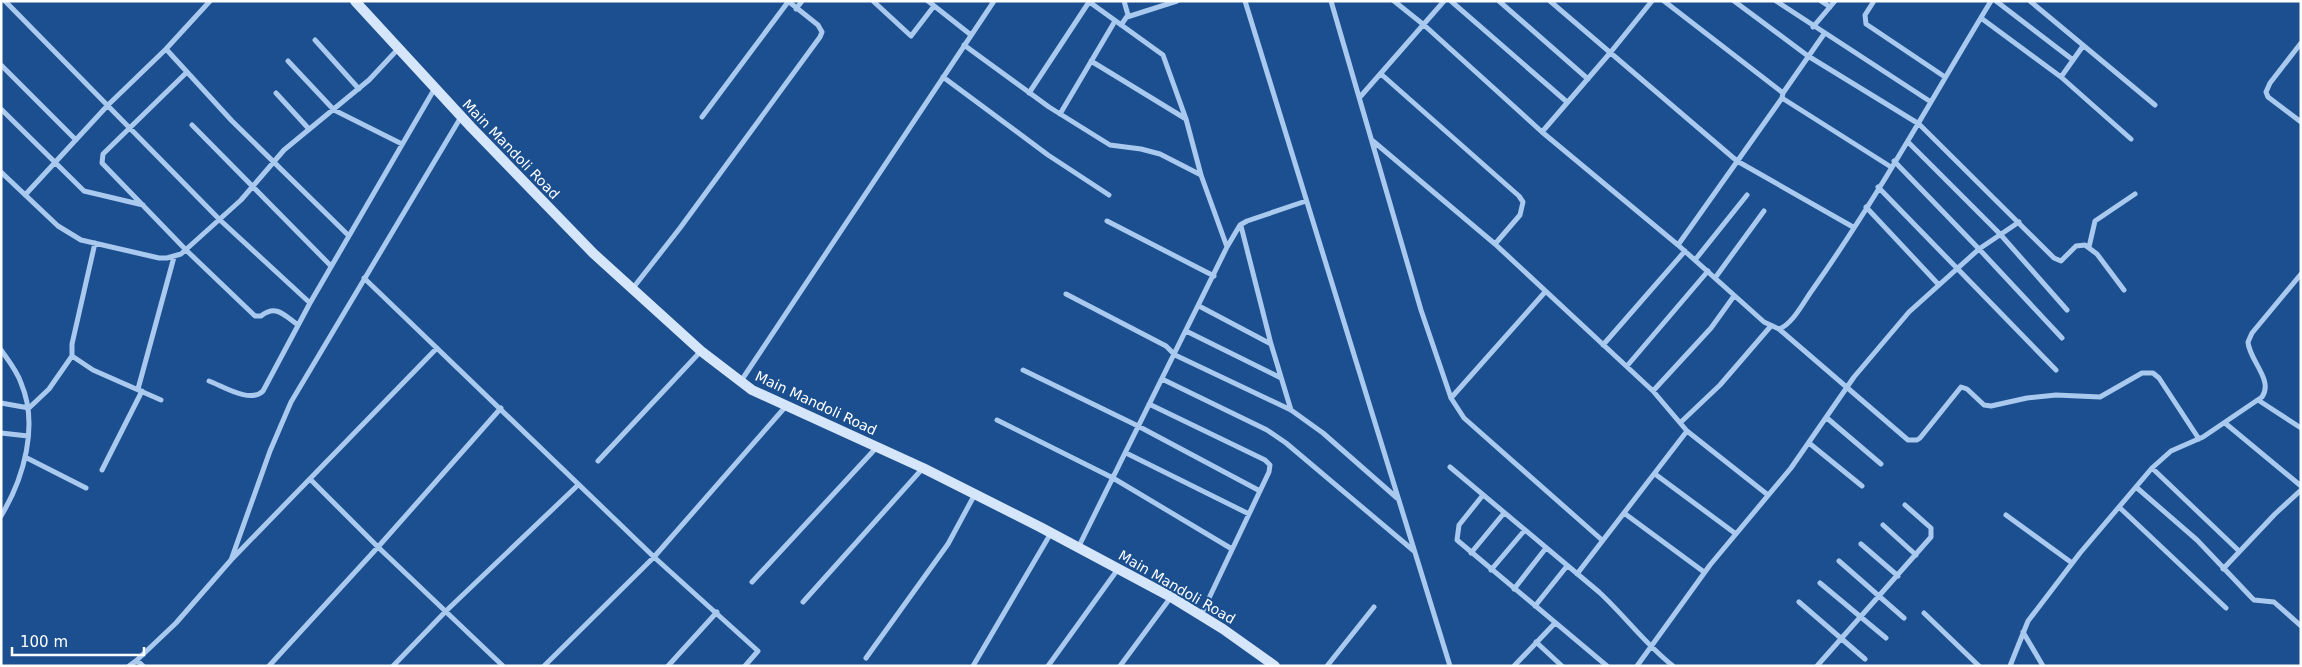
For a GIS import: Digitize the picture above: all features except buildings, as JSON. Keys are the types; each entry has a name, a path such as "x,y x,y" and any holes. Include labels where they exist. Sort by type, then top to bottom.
{"street":[{"path":"5,1 131,127 220,220 310,303"},
{"path":"25,196 108,105 166,49 210,1"},
{"name":"Main Mandoli Road","path":"355,1 461,117 593,253 701,351 740,381 766,397 923,468 1118,568 1201,615 1276,666"},
{"path":"796,8 802,1"},
{"path":"873,1 911,36 934,6"},
{"path":"928,1 971,34"},
{"path":"1124,1 1127,17"},
{"path":"1121,25 1127,17 1177,1"},
{"path":"1244,1 1450,666"},
{"path":"1331,1 1421,310 1451,398 1464,418 1602,540"},
{"path":"1394,1 1424,25 1542,132 1678,245 1770,327 1779,329 1904,438 1913,441 1920,438 1961,387 1967,389 1984,405 1991,406 2027,398 2056,396 2100,397 2142,373 2148,372 2159,378 2199,438"},
{"path":"1360,97 1444,1"},
{"path":"1451,1 1568,102"},
{"path":"1499,1 1588,79"},
{"path":"1550,1 1737,161 1853,227"},
{"path":"1542,132 1610,54 1652,1"},
{"path":"1664,1 1783,96 1891,167"},
{"path":"1734,1 1808,56 1919,124 2058,261 2066,258 2076,246 2089,247 2124,290"},
{"path":"1776,1 1813,27 1931,102"},
{"path":"1821,1 1830,8"},
{"path":"1813,27 1835,1"},
{"path":"1874,1 1865,15 1866,24 1945,77"},
{"path":"1996,1 2073,60"},
{"path":"2030,1 2155,105"},
{"path":"633,288 680,228 820,37 822,32 818,24 788,2 702,117"},
{"path":"740,381 992,2"},
{"path":"1029,93 1088,2 1163,55 1186,119 1201,175 1226,247"},
{"path":"1779,329 1783,328 1795,314 1838,253 1919,124 1989,2"},
{"path":"1981,18 2061,77 2131,139"},
{"path":"1060,114 1115,20"},
{"path":"1678,245 1783,96 1824,34"},
{"path":"315,40 359,89"},
{"path":"2301,42 2270,82 2266,92 2268,97 2301,122"},
{"path":"964,45 1029,93 1110,146 1141,149 1160,154 1201,175"},
{"path":"2061,77 2083,46"},
{"path":"166,49 200,89 348,235"},
{"path":"1,172 68,234 95,244 159,258 174,257 186,250 220,220 284,150 359,89 398,49"},
{"path":"288,61 334,110 402,144"},
{"path":"1091,61 1186,119"},
{"path":"1,65 76,140"},
{"path":"187,72 103,154 102,159 106,167 186,250 255,316 260,316 267,311 276,310 298,325"},
{"path":"1381,74 1519,196 1523,202 1520,215 1495,244"},
{"path":"943,78 1048,155 1109,195"},
{"path":"209,381 246,395 260,394 330,266 435,88"},
{"path":"276,94 309,129"},
{"path":"1,109 56,161 84,191 143,205"},
{"path":"231,560 270,451 291,402 461,117"},
{"path":"192,125 330,266"},
{"path":"1372,141 1495,244 1653,391 1687,431 1768,495"},
{"path":"1908,142 2000,234 2067,310"},
{"path":"1894,161 2062,338"},
{"path":"1878,187 2056,370"},
{"path":"2089,247 2095,221 2135,194"},
{"path":"1695,260 1747,196"},
{"path":"1078,548 1114,478 1148,404 1175,355 1214,276 1226,247 1240,226 1266,213 1306,201"},
{"path":"1866,207 1939,285"},
{"path":"1715,278 1764,211"},
{"path":"1107,221 1214,276"},
{"path":"1637,666 1704,572 1810,443 1847,388 1909,312 1979,249 2019,222"},
{"path":"1240,226 1271,344 1291,410"},
{"path":"29,408 48,389 72,356 72,344 95,244"},
{"path":"1603,345 1685,251"},
{"path":"102,470 140,390 174,257"},
{"path":"1627,366 1708,272"},
{"path":"2010,666 2028,621 2072,563 2152,468 2172,451 2225,423 2265,394 2266,386 2248,342 2252,333 2301,274"},
{"path":"364,278 654,557 758,651 745,666"},
{"path":"1451,398 1545,292"},
{"path":"1066,294 1166,346 1175,355 1291,410 1323,432 1397,498"},
{"path":"1653,391 1711,328 1734,296"},
{"path":"1199,306 1271,344"},
{"path":"1681,422 1720,385 1770,327"},
{"path":"1186,331 1281,378"},
{"path":"129,666 176,623 231,560 311,480 437,348"},
{"path":"1,350 21,382 29,408 25,457 2,514"},
{"path":"598,461 701,351"},
{"path":"72,356 93,370 161,400"},
{"path":"1023,370 1138,426 1260,491"},
{"path":"1162,379 1267,430 1286,443 1415,552"},
{"path":"2258,400 2301,428"},
{"path":"1,403 29,408"},
{"path":"1148,404 1268,463 1269,472 1201,615"},
{"path":"544,666 654,557 787,405"},
{"path":"269,666 501,408"},
{"path":"1827,418 1881,464"},
{"path":"997,420 1114,478 1232,550"},
{"path":"2225,423 2301,486"},
{"path":"1577,574 1687,431"},
{"path":"1,432 28,436"},
{"path":"1810,443 1862,486"},
{"path":"752,582 877,447"},
{"path":"1126,453 1249,514"},
{"path":"25,457 86,488"},
{"path":"1450,467 1615,607 1651,648 1673,666"},
{"path":"803,602 923,468"},
{"path":"2152,468 2239,552"},
{"path":"1655,474 1736,534"},
{"path":"311,480 378,547 503,666"},
{"path":"393,666 446,611 578,485"},
{"path":"2136,486 2196,540 2251,597 2274,602 2301,626"},
{"path":"2223,569 2301,490"},
{"path":"866,658 948,544 975,494"},
{"path":"1483,495 1457,530 1457,540 1470,553 1607,666"},
{"path":"1817,666 1931,537 1933,531 1905,505"},
{"path":"2119,507 2226,608"},
{"path":"1470,553 1504,513"},
{"path":"1624,513 1704,572"},
{"path":"2006,515 2072,563"},
{"path":"1882,525 1916,555"},
{"path":"1491,570 1524,531"},
{"path":"973,666 1052,533"},
{"path":"1861,544 1898,576"},
{"path":"1514,589 1546,548"},
{"path":"1839,562 1904,618"},
{"path":"1535,606 1567,566"},
{"path":"1048,666 1118,568"},
{"path":"1820,583 1886,638"},
{"path":"1120,666 1171,597"},
{"path":"1799,602 1865,659"},
{"path":"1327,666 1374,607"},
{"path":"668,666 717,612"},
{"path":"1924,613 1979,666"},
{"path":"1514,666 1554,623"},
{"path":"2023,632 2043,666"},
{"path":"1536,642 1562,666"},
{"path":"137,660 143,666"},
{"path":"1518,661 1524,666"}]}
